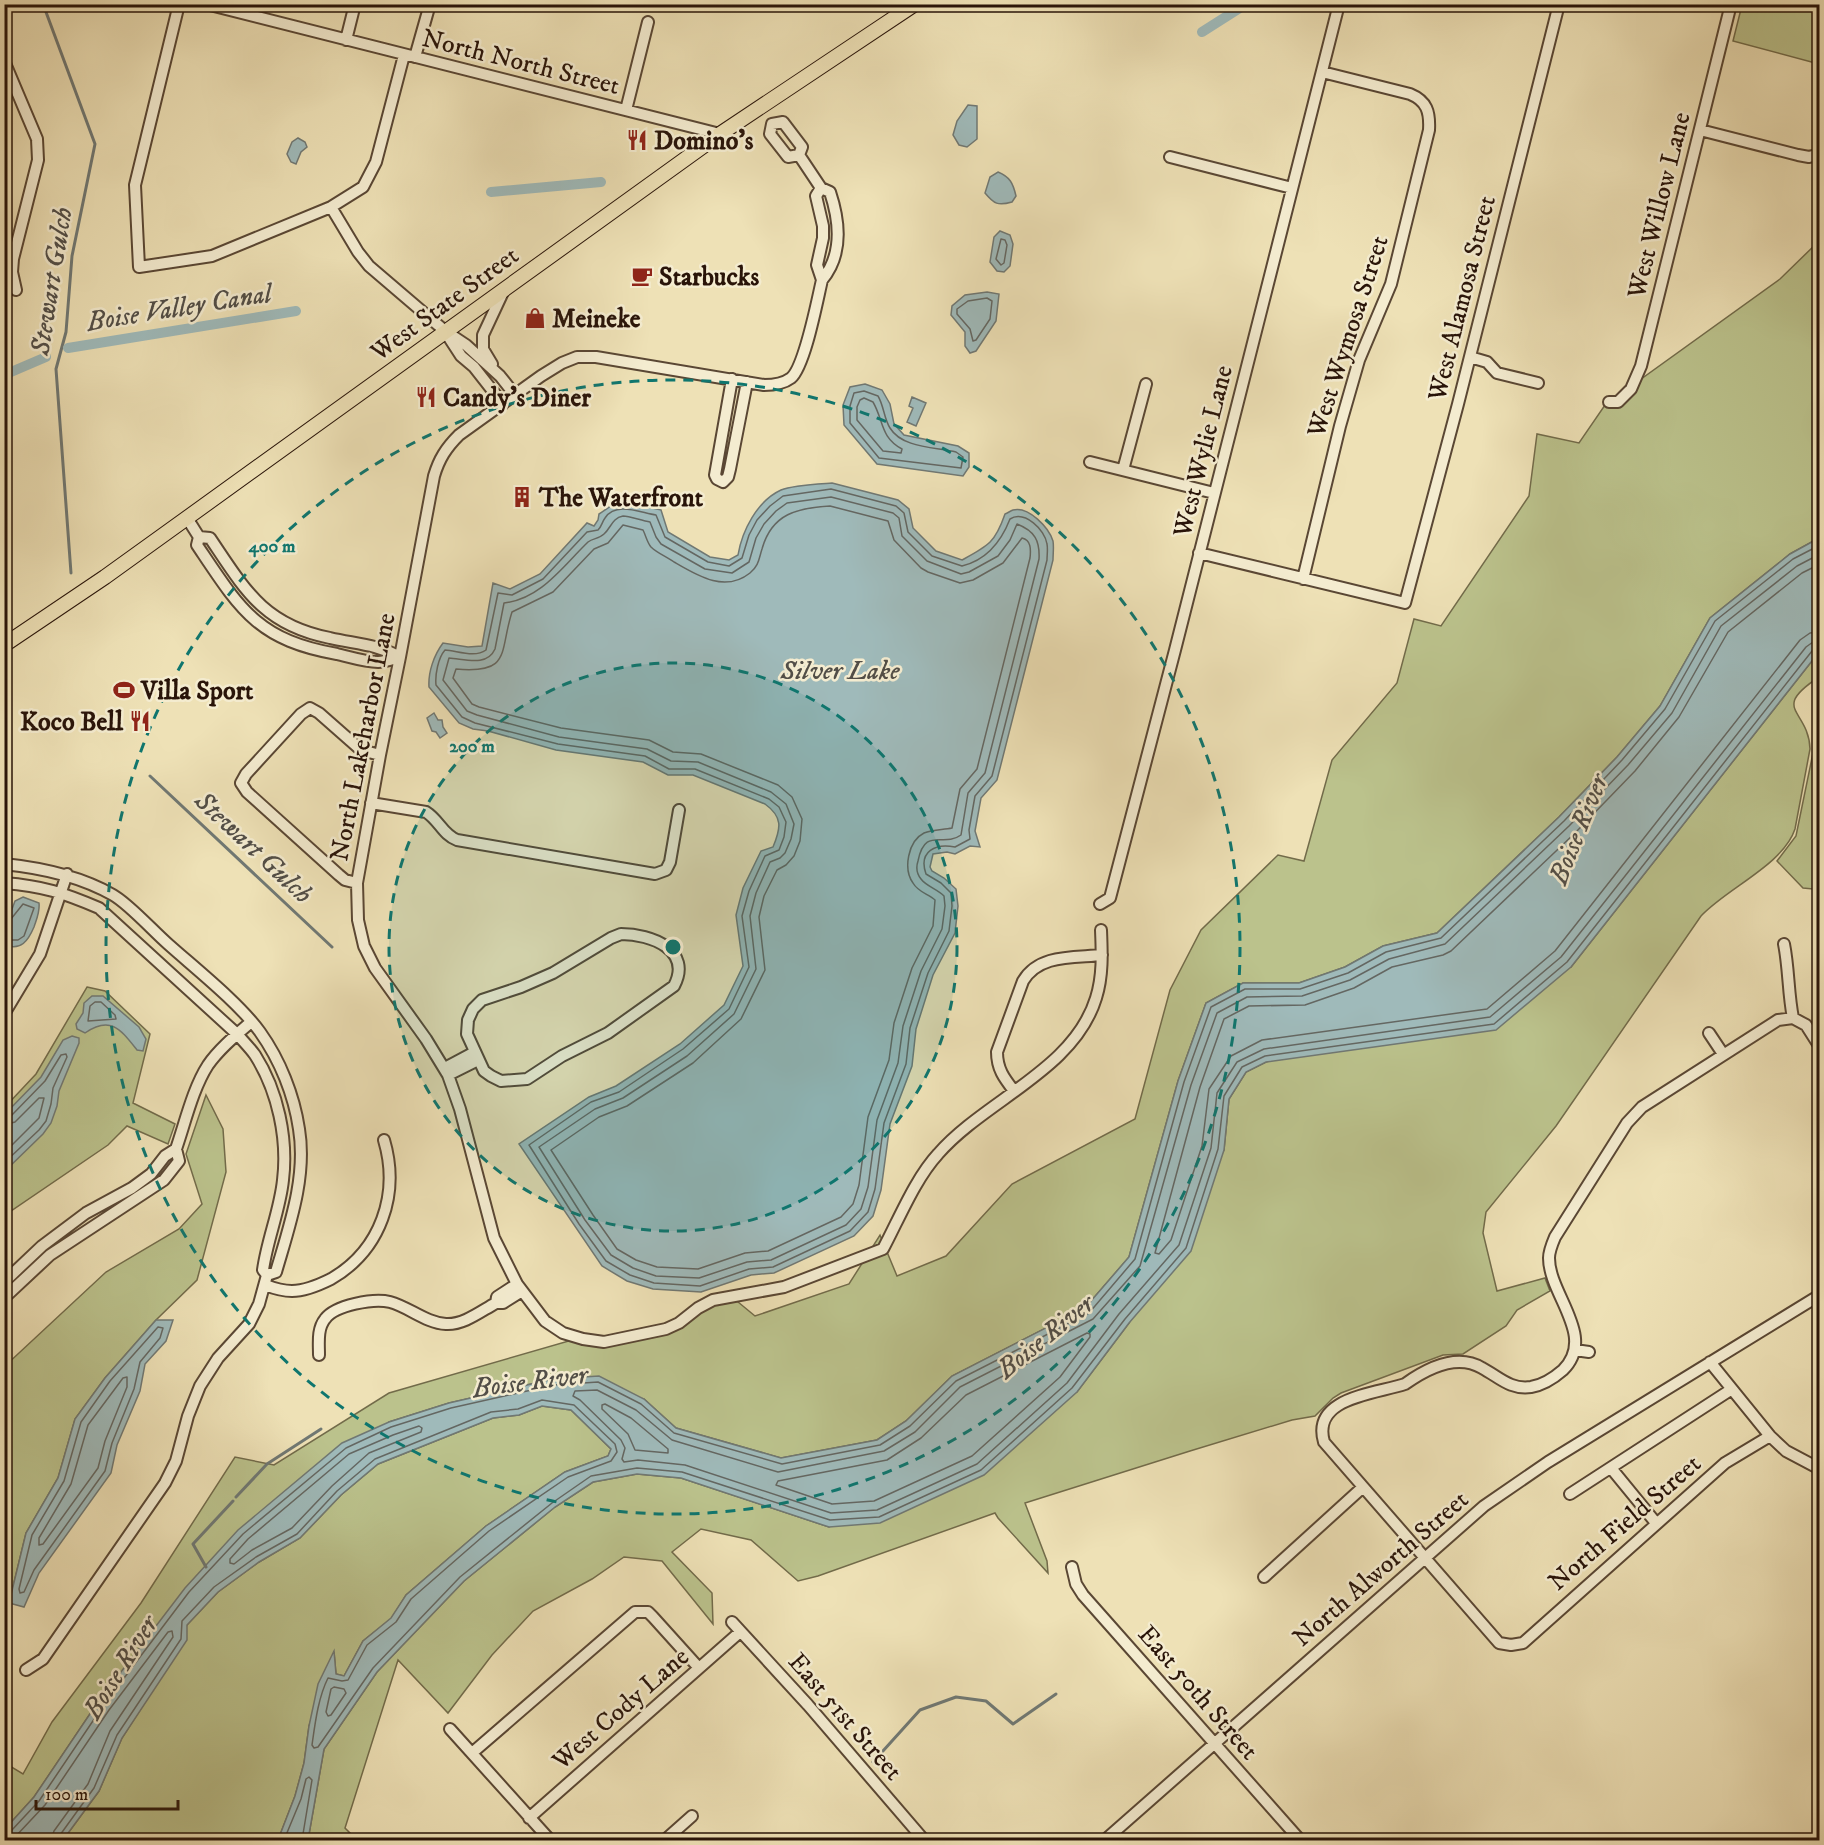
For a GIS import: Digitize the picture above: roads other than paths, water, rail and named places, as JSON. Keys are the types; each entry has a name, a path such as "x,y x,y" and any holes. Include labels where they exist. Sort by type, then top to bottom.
{"main road":[{"name":"West State Street","path":"4,645 187,518 720,134 915,4"}],"street":[{"path":"179,4 135,185 139,267 212,256 331,207 363,187 376,162 404,54"},
{"name":"North North Street","path":"206,4 720,134"},
{"path":"346,40 356,4"},
{"path":"416,57 430,4"},
{"name":"West Wylie Lane","path":"1100,904 1110,898 1339,4"},
{"name":"West Alamosa Street","path":"1302,579 1405,603 1559,4"},
{"name":"West Willow Lane","path":"1609,402 1618,402 1631,389 1641,366 1731,4"},
{"path":"626,110 648,22"},
{"path":"4,61 37,140 38,160 13,259 12,272 16,290"},
{"name":"West Wymosa Street","path":"1302,579 1359,360 1384,302 1396,265 1429,130 1430,117 1427,106 1419,98 1410,94 1322,72"},
{"name":"North Lakeharbor Lane","path":"762,107 772,124 771,134 788,157 799,155"},
{"name":"North Lakeharbor Lane","path":"772,124 783,122 802,147 799,155"},
{"path":"1700,130 1798,155 1809,157 1820,154"},
{"name":"North Lakeharbor Lane","path":"799,155 820,188 816,196 824,238 817,265 822,280 800,366 790,379 778,384 764,385 596,357 578,357 548,372 459,435 448,445 439,460 427,510 357,883 358,920 364,946 375,968 446,1071 459,1109 494,1238 519,1287 545,1321 563,1333 583,1340 604,1342 666,1329 680,1323 698,1308 713,1300 784,1287 883,1249 924,1173 937,1155 953,1138 1060,1054 1082,1028 1096,998 1100,978 1101,930"},
{"path":"1170,157 1292,188"},
{"path":"331,207 369,266 445,331 466,345 500,376"},
{"path":"505,289 483,335 482,342 483,349 515,395"},
{"path":"445,331 461,356 474,368 503,404"},
{"path":"1470,357 1487,362 1497,373 1538,383"},
{"path":"732,379 715,475 723,482 728,477 730,469 747,382"},
{"path":"1123,470 1146,384"},
{"path":"1090,462 1214,493"},
{"path":"187,518 199,537 197,545 235,601 247,614 276,636 311,649 379,662 400,657"},
{"path":"1199,553 1302,579"},
{"path":"357,883 345,880 339,875 247,792 241,783 246,774 301,714 310,708 319,713 361,750 380,755"},
{"path":"371,803 426,812 434,818 445,833 457,840 655,874 666,870 670,862 679,810"},
{"path":"4,864 37,867 67,874 115,896 260,1032 280,1066 291,1095 300,1131 300,1167 294,1208 276,1272 266,1280"},
{"path":"4,1014 40,954 67,874"},
{"path":"4,884 36,885 99,908 237,1034 255,1055 274,1095 281,1120 285,1150 283,1182 262,1270 266,1280 260,1304 249,1324 218,1358 200,1386 188,1416 176,1461 165,1483 43,1659 26,1670"},
{"path":"621,934 634,934 662,944 672,951 678,960 680,975 674,986 608,1033 562,1056 527,1079 501,1081 484,1071 476,1056 467,1034 468,1020 473,1009 482,1000 553,973 611,938 621,934"},
{"path":"1784,944 1789,966 1788,997 1793,1018"},
{"path":"1014,1091 1001,1073 997,1063 997,1052 1028,972 1036,965 1047,961 1102,955"},
{"path":"1424,1557 1324,1442 1321,1432 1323,1420 1345,1401 1398,1387 1433,1368 1456,1361 1481,1367 1509,1386 1522,1388 1534,1387 1559,1374 1569,1364 1575,1350 1573,1326 1550,1268 1549,1257 1556,1237 1634,1114 1778,1020 1793,1018 1806,1025 1820,1047"},
{"path":"4,1298 50,1255 164,1180 179,1161 176,1149 207,1066 251,1022"},
{"path":"1709,1033 1723,1054"},
{"path":"446,1071 476,1056"},
{"path":"266,1280 293,1291 316,1286 348,1268 364,1251 378,1231 389,1199 391,1175 384,1140"},
{"path":"4,1282 42,1246 86,1214 151,1174 165,1156 176,1149"},
{"path":"319,1355 319,1331 325,1318 341,1309 367,1301 388,1302 445,1324 457,1323 496,1303 497,1297 519,1287"},
{"name":"North Alworth Street","path":"1105,1840 1484,1506 1516,1483 1820,1295"},
{"path":"1575,1350 1589,1352"},
{"path":"1710,1362 1770,1436 1786,1450 1820,1469"},
{"path":"1570,1494 1732,1389"},
{"name":"North Field Street","path":"1424,1557 1499,1642 1511,1645 1523,1643 1725,1463 1770,1436"},
{"path":"1611,1468 1656,1523"},
{"path":"1264,1577 1363,1487"},
{"name":"East 50th Street","path":"1072,1568 1076,1584 1083,1595 1300,1840"},
{"path":"472,1753 635,1612 641,1611 653,1617 699,1668"},
{"name":"East 51st Street","path":"732,1623 808,1705 924,1840"},
{"name":"West Cody Lane","path":"529,1818 741,1632"},
{"path":"450,1729 550,1840"},
{"path":"665,1840 692,1816"}],"water":[{"path":"968,105 977,106 977,139 967,147 959,145 953,135 957,121"},
{"path":"298,138 305,142 307,147 301,152 296,164 291,162 287,154 292,142"},
{"path":"998,172 1008,178 1012,184 1016,196 1012,202 997,203 985,193 990,177"},
{"path":"1000,231 1010,235 1013,244 1010,266 1004,272 997,271 990,262 994,237"},
{"path":"987,292 999,294 996,321 976,351 970,353 965,346 965,332 951,315 952,306 965,295"},
{"path":"865,384 882,390 890,404 894,424 904,435 958,446 969,453 969,467 963,476 877,464 844,425 843,405 850,387"},
{"path":"912,397 926,403 916,426 907,422 913,408 909,406"},
{"name":"Silver Lake","path":"832,483 898,500 909,509 913,528 936,551 962,560 990,543 1005,514 1013,510 1025,511 1038,519 1051,536 1053,560 997,780 981,798 975,831 980,847 970,846 955,854 947,852 933,854 930,867 932,871 956,889 958,906 955,933 933,975 916,1029 912,1066 890,1124 881,1190 873,1216 854,1236 774,1273 751,1275 701,1292 653,1289 627,1281 602,1266 519,1144 589,1097 616,1086 680,1044 724,1005 743,966 736,915 743,888 761,851 773,847 778,834 778,818 765,804 693,775 668,775 643,762 556,750 473,729 459,723 429,687 431,670 434,658 443,643 468,647 482,646 493,583 510,589 540,574 587,523 594,526 599,514 615,504 621,502 661,510 668,532 710,557 729,560 738,555 743,536 752,518 772,495 792,487"},
{"name":"Boise River","path":"1819,538 1819,652 1571,967 1496,1030 1266,1062 1246,1072 1229,1099 1224,1150 1191,1251 1129,1323 1077,1392 984,1475 880,1523 829,1527 681,1478 637,1474 593,1482 555,1507 464,1581 377,1672 324,1749 308,1840 278,1840 295,1796 304,1763 318,1684 334,1651 336,1674 344,1676 363,1641 391,1618 406,1595 486,1526 565,1472 608,1456 611,1449 571,1410 542,1406 519,1415 493,1418 378,1464 341,1495 300,1538 259,1562 218,1592 187,1625 187,1640 122,1738 99,1791 63,1840 5,1840 5,1829 34,1797 98,1702 185,1588 238,1530 342,1443 389,1422 449,1403 553,1379 599,1376 644,1399 676,1428 781,1458 877,1440 906,1421 952,1376 1085,1308 1129,1257 1178,1081 1206,1003 1243,983 1299,983 1345,967 1383,946 1437,933 1559,817 1617,757 1660,706 1710,618 1790,554"},
{"path":"434,713 438,720 442,720 447,733 440,738 436,732 432,731 427,718"},
{"path":"23,897 39,903 39,912 29,937 20,946 11,947 5,945 5,916 12,909 15,901"},
{"path":"92,996 103,996 139,1027 146,1039 143,1051 137,1050 126,1036 109,1025 102,1025 85,1033 77,1029 76,1024 83,1013 84,1003"},
{"path":"72,1036 79,1038 79,1043 59,1091 51,1123 43,1134 5,1171 5,1114 41,1077 63,1040"},
{"path":"156,1320 173,1320 166,1341 145,1364 140,1391 117,1445 111,1473 39,1573 24,1607 9,1603 26,1533 58,1478 75,1419 105,1378"}],"waterway":[{"name":"Stewart Gulch","path":"43,4 95,144 72,256 66,332 56,369 71,573"},
{"name":"Boise Valley Canal","path":"1202,32 1246,4"},
{"name":"Boise Valley Canal","path":"491,192 601,182"},
{"name":"Boise Valley Canal","path":"68,348 296,311"},
{"name":"Boise Valley Canal","path":"4,375 46,357"},
{"name":"Stewart Gulch","path":"150,776 332,947"},
{"name":"Stewart Gulch","path":"236,1497 267,1464 321,1429"},
{"name":"Stewart Gulch","path":"206,1567 193,1544 233,1501"},
{"path":"873,1762 920,1710 956,1697 986,1701 1013,1724 1056,1694"}],"place":[{"name":"Domino's","path":"637,140"},
{"name":"Starbucks","path":"642,276"},
{"name":"Meineke","path":"535,318"},
{"name":"Candy's Diner","path":"426,397"},
{"name":"The Waterfront","path":"522,497"},
{"name":"Villa Sport","path":"124,690"},
{"name":"Koco Bell","path":"140,721"}]}
